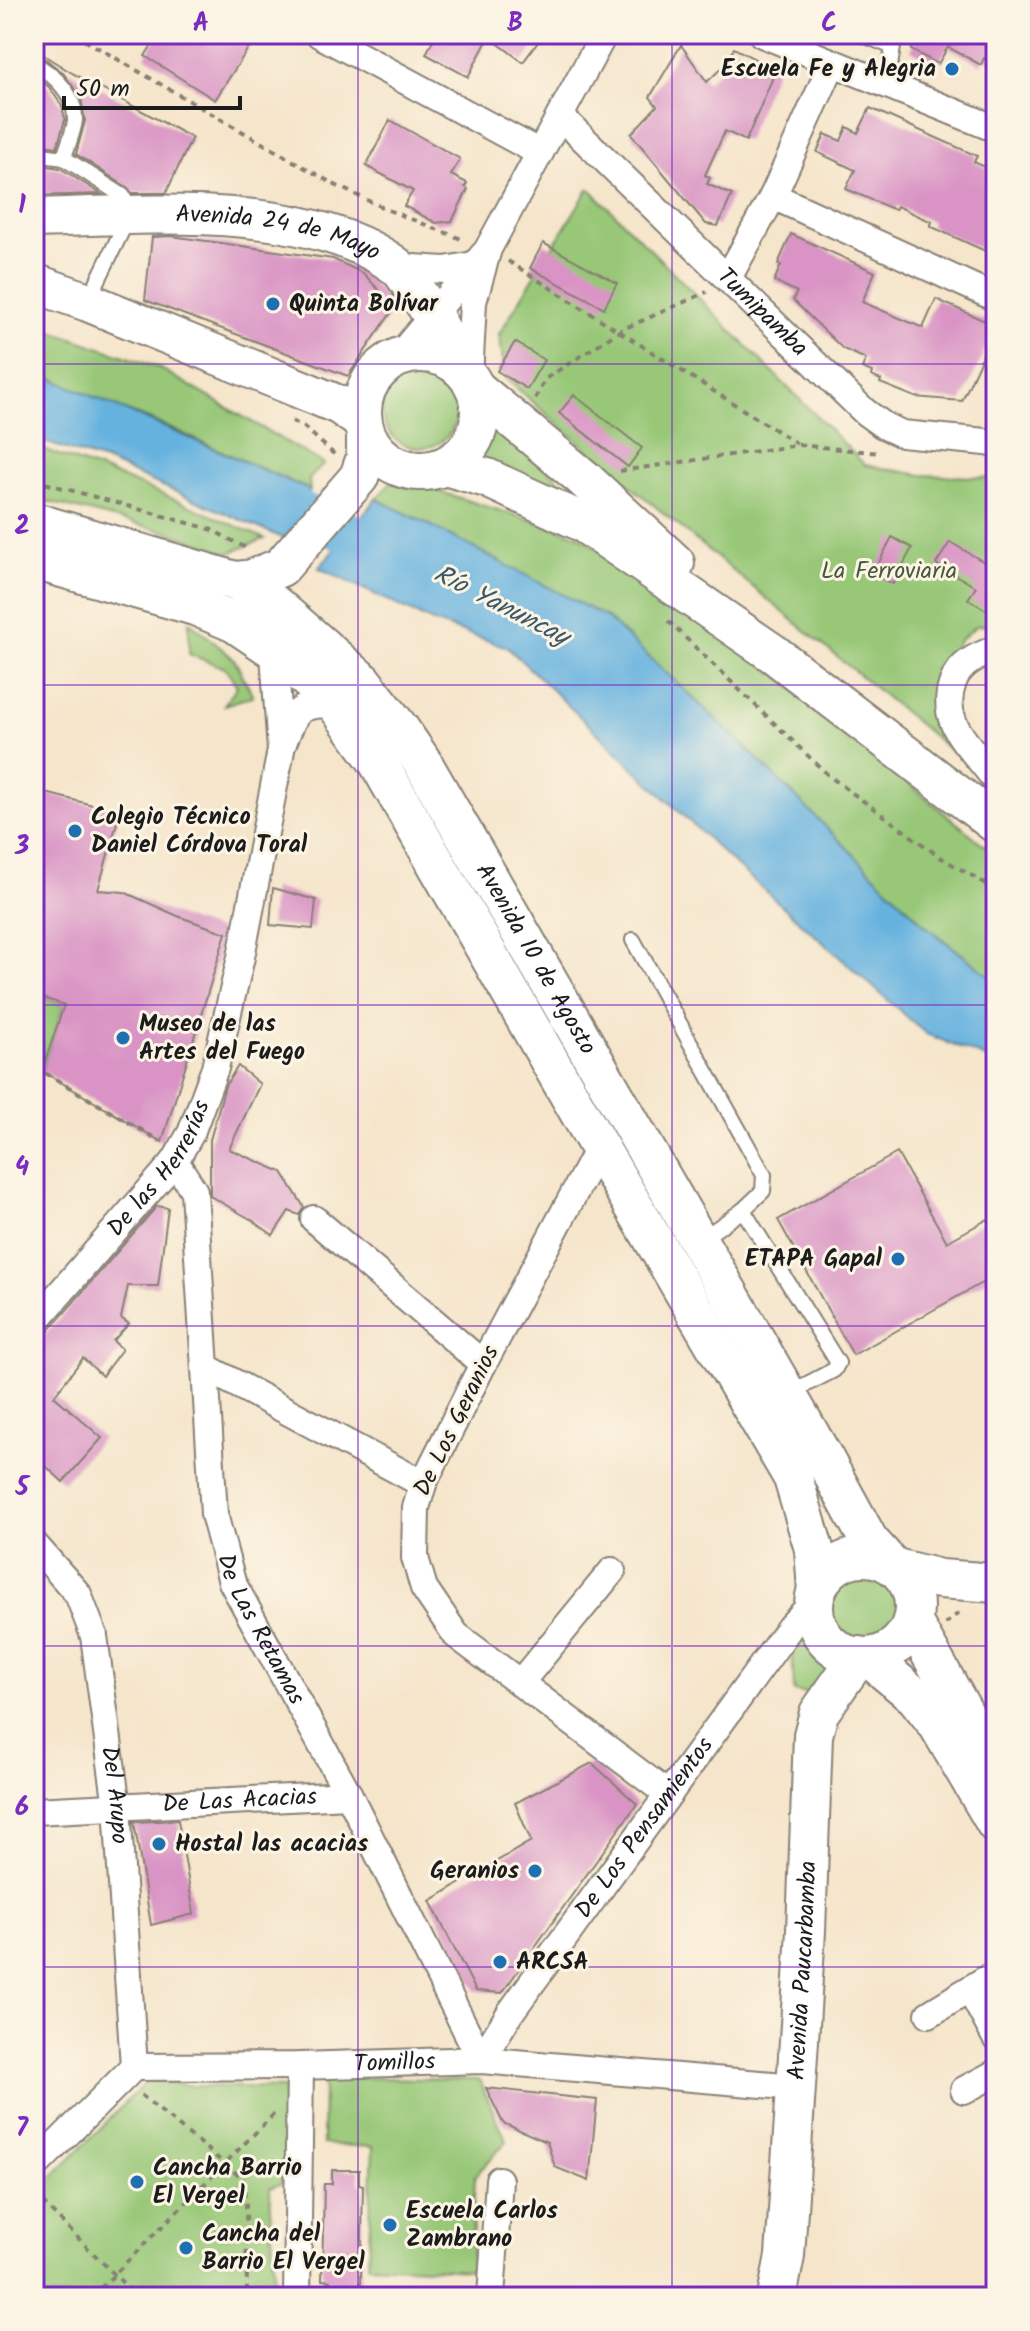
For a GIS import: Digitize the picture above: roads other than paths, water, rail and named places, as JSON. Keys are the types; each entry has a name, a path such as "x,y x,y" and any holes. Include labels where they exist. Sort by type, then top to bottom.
{"main road":[{"name":"Avenida 24 de Mayo","path":"34,218 129,216 289,224 342,238 398,267 435,315 468,378 582,477 774,654"},
{"path":"34,283 88,302 339,405 364,428 385,459 429,473"},
{"path":"258,568 359,477 379,471 429,473 464,453 476,433 480,410 468,378 438,355 412,353 385,364 369,382 361,404 366,457 359,477"},
{"name":"Avenida 24 de Mayo","path":"429,473 487,478 582,522 774,654 995,819"},
{"path":"34,522 258,568"},
{"name":"Avenida 10 de Agosto","path":"34,560 195,606 235,623 272,648 336,704 378,762 793,1478 814,1549 815,1596"},
{"path":"258,568 276,606"},
{"name":"Avenida 10 de Agosto","path":"276,606 362,681 399,728 454,816 788,1394 869,1541 893,1566"},
{"path":"893,1566 911,1588 914,1599 913,1618 903,1639 879,1655 864,1656 838,1649 817,1624 815,1596 823,1578 847,1559 876,1558 940,1579 996,1585"},
{"path":"913,1618 949,1595 996,1585"},
{"path":"913,1618 996,1770"},
{"path":"864,1656 916,1697 938,1725 996,1824"},
{"name":"Avenida Paucarbamba","path":"777,2297 785,2256 806,1931 813,1735 819,1713 864,1656"}],"street":[{"path":"319,34 365,45 540,153"},
{"path":"399,356 481,257 604,34"},
{"path":"762,34 996,129"},
{"path":"728,278 773,196 832,64"},
{"name":"Tumipamba","path":"560,116 865,412 902,434 996,443"},
{"path":"773,196 996,298"},
{"path":"398,267 445,270 481,257"},
{"path":"468,378 473,302 481,257"},
{"name":"De las Herrerías","path":"276,606 272,648 281,750"},
{"path":"996,649 962,666 955,677 948,702 958,732 996,781"},
{"name":"De las Herrerías","path":"34,1323 175,1161 191,1133 215,1068 241,957 281,750 294,715 301,708 310,704 336,704"},
{"name":"De Los Geranios","path":"599,1147 423,1484 416,1508 415,1558 424,1588 456,1635 669,1795"},
{"name":"De Las Retamas","path":"175,1161 194,1191 214,1514 232,1582 349,1795 481,2060"},
{"path":"314,1219 483,1364"},
{"path":"207,1368 423,1484"},
{"name":"Del Arupo","path":"34,1544 78,1594 94,1636 117,1807 134,2079"},
{"path":"520,1683 612,1571"},
{"name":"De Los Pensamientos","path":"481,2060 528,1988 815,1596"},
{"name":"De Las Acacias","path":"34,1811 349,1795"},
{"path":"929,2014 996,1973"},
{"path":"970,1990 996,2038"},
{"name":"Tomillos","path":"134,2079 299,2077 481,2060 796,2087"},
{"path":"964,2090 996,2073"},
{"path":"297,2297 299,2077"},
{"path":"34,2167 134,2079"},
{"path":"491,2297 499,2180"}],"lane":[{"path":"861,34 896,41 887,85"},
{"path":"34,64 49,71 73,104 75,121 64,158"},
{"path":"34,154 64,158 123,196 129,216 88,302"},
{"path":"633,940 764,1175 763,1191 743,1210 699,1241"},
{"path":"743,1210 838,1363 834,1370 788,1394"}],"water":[{"path":"34,371 310,490 287,540 105,461 34,439"},
{"path":"376,499 606,617 736,738 927,927 996,981 996,1062 926,1034 728,858 507,647 433,622 319,568"}],"waterway":[{"name":"Río Yanuncay","path":"248,490 400,555"}],"place":[{"name":"Escuela Fe y Alegria","path":"952,69"},
{"name":"Quinta Bolívar","path":"273,304"},
{"name":"Colegio Técnico Daniel Córdova Toral","path":"75,831"},
{"name":"Museo de las Artes del Fuego","path":"123,1038"},
{"name":"ETAPA Gapal","path":"898,1259"},
{"name":"Hostal las acacias","path":"159,1844"},
{"name":"Geranios","path":"535,1871"},
{"name":"ARCSA","path":"500,1962"},
{"name":"Cancha Barrio El Vergel","path":"137,2182"},
{"name":"Escuela Carlos Zambrano","path":"390,2225"},
{"name":"Cancha del Barrio El Vergel","path":"186,2248"}],"park label":[{"name":"La Ferroviaria","path":"889,571"}]}
